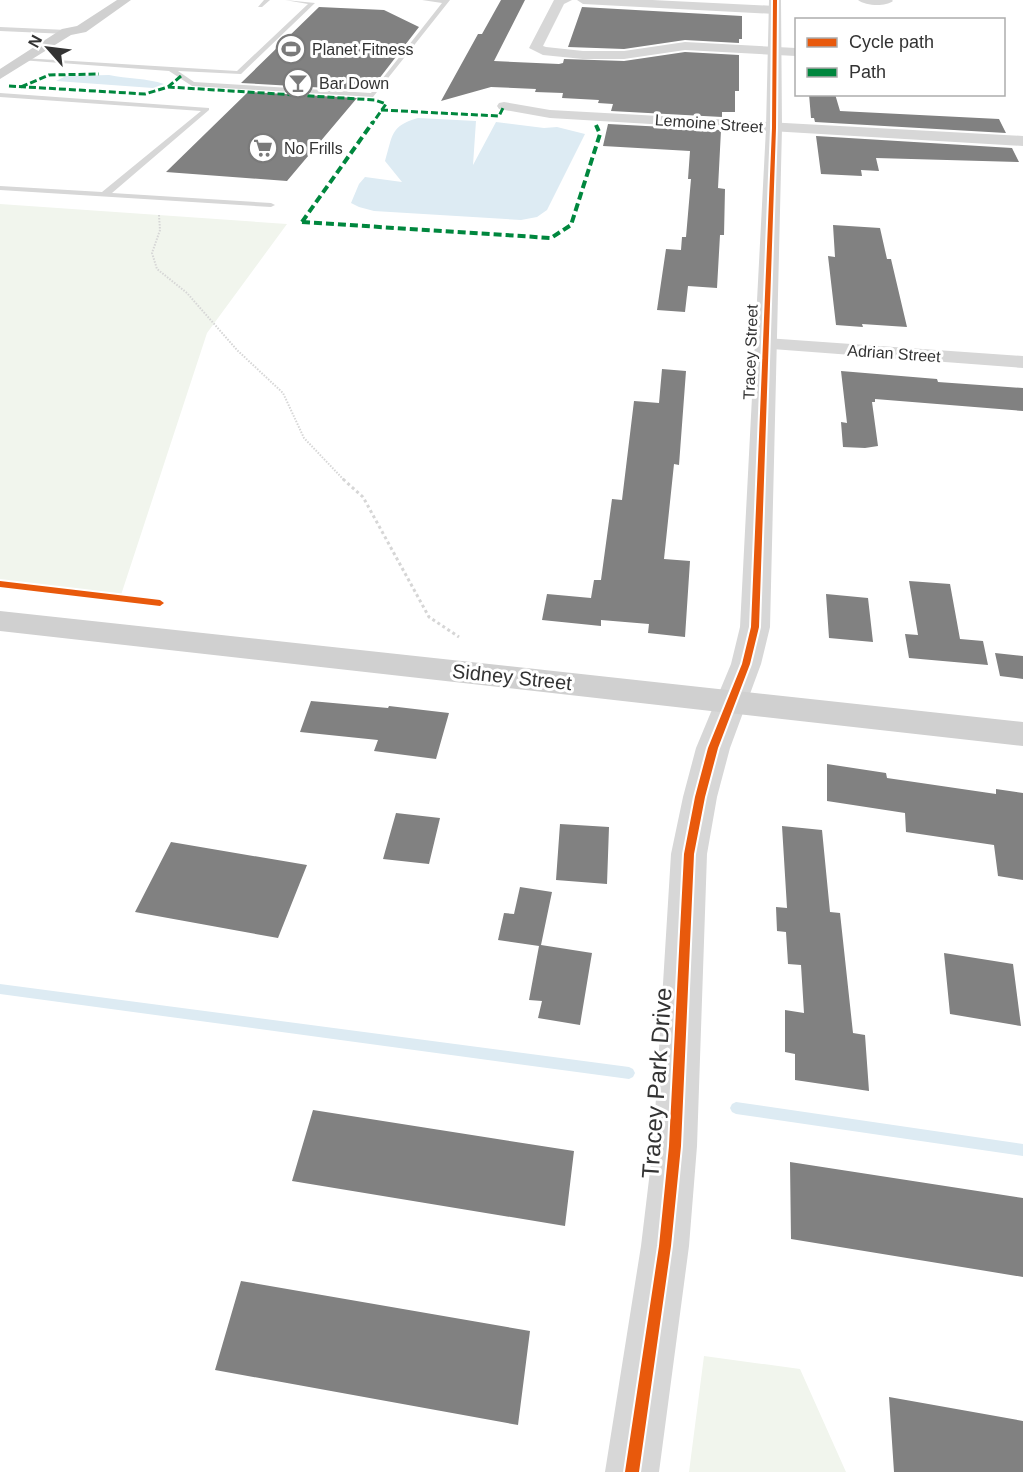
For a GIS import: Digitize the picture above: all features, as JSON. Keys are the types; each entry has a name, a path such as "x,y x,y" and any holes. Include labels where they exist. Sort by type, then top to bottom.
{"main road":[{"path":"67,32 63,28 107,0"},
{"path":"0,75 67,32 81,29 125,0"},
{"name":"Sidney Street","path":"0,621 1023,734"}],"street":[{"path":"566,0 559,1 536,48 543,51 624,55 685,46 795,52"},
{"path":"583,0 775,5"},
{"path":"864,0 886,1"},
{"name":"Tracey Street","path":"731,701 746,664 755,627 774,128 775,5"},
{"name":"Lemoine Street","path":"504,106 550,114 1023,141"},
{"name":"Adrian Street","path":"766,344 1023,362"},
{"name":"Tracey Park Drive","path":"632,1472 664,1246 675,1146 690,854 700,797 710,758 731,701"}],"lane":[{"path":"260,6 267,0"},
{"path":"23,60 239,73 312,3 288,0"},
{"path":"424,0 447,1"},
{"path":"169,68 192,84 373,95 447,1"},
{"path":"0,28 67,32"},
{"path":"0,95 207,109 105,194"},
{"path":"0,188 271,205"}],"path":[{"path":"166,198 159,210 160,230 152,253 157,269 187,293 237,350 284,393 304,438 329,466 363,497 429,617 459,637"}],"shaded area":[{"path":"109,75 164,84 153,88 56,81 66,76"},
{"path":"418,118 476,121 473,165 496,122 544,128 557,127 585,134 547,210 537,217 521,220 374,211 351,203 359,184 365,177 402,182 385,161 397,128"},
{"path":"0,204 287,224 207,333 121,595 0,583"},
{"path":"704,1356 800,1369 846,1472 689,1472"}],"building":[{"path":"501,0 525,0 494,61 559,64 563,63 564,59 624,61 685,52 739,55 739,91 735,91 735,112 722,112 722,117 611,111 613,104 598,103 599,100 562,98 563,93 535,92 536,89 491,87 441,101 478,34 482,34"},
{"path":"319,7 384,10 419,27 375,84 363,90 241,83"},
{"path":"582,7 742,16 742,39 739,39 739,43 685,40 624,49 568,47"},
{"name":"No Frills","path":"248,92 357,98 287,181 166,172"},
{"path":"809,96 836,96 840,111 999,119 1006,133 815,122 814,118 811,118"},
{"path":"608,124 721,130 718,188 725,189 724,235 720,235 717,288 688,286 685,312 657,310 666,249 681,250 682,237 686,237 691,179 688,179 690,151 603,146"},
{"path":"816,136 1012,148 1019,162 876,158 879,171 861,170 862,176 821,174"},
{"path":"833,225 880,228 887,259 891,259 907,327 836,325 828,256 835,257"},
{"path":"662,369 686,371 679,465 674,464 664,559 690,561 685,637 648,633 649,624 601,620 601,626 542,620 547,594 591,598 594,580 601,580 612,499 622,500 634,401 659,403"},
{"path":"841,371 937,379 938,382 1023,388 1023,411 875,399 875,402 872,402 878,446 843,447 841,422 847,423"},
{"path":"909,581 950,584 960,639 983,641 988,665 909,658 905,634 918,635"},
{"path":"826,594 868,598 873,642 829,638"},
{"path":"995,653 1023,656 1023,679 1000,676"},
{"path":"311,701 449,713 436,759 374,751 378,740 300,732"},
{"path":"827,764 886,773 887,778 996,794 996,789 1023,793 1023,880 998,876 994,845 906,832 905,813 827,801"},
{"path":"396,813 440,818 429,864 383,859"},
{"path":"560,824 609,827 607,884 556,880"},
{"path":"782,826 822,830 830,912 840,913 853,1033 865,1035 869,1091 795,1080 795,1054 785,1052 785,1010 804,1013 801,965 788,964 786,932 777,931 776,907 787,908"},
{"path":"171,842 307,865 278,938 135,912"},
{"path":"520,887 552,892 541,945 592,953 580,1025 538,1018 542,1001 529,1000 539,946 498,940 504,913 514,914"},
{"path":"944,953 1013,964 1021,1026 950,1014"},
{"path":"313,1110 574,1151 565,1226 292,1181"},
{"path":"790,1162 1023,1198 1023,1277 791,1239"},
{"path":"241,1281 530,1331 518,1425 215,1370"},
{"path":"889,1397 1023,1421 1023,1472 894,1472"}],"waterway":[{"path":"0,989 629,1073"},
{"path":"736,1108 1023,1150"}],"marked path":[{"path":"21,87 30,81 58,73 99,74"},
{"path":"168,87 181,76"},
{"path":"9,86 145,94 168,87 375,100 386,104 302,222"},
{"path":"381,110 499,116 504,106"},
{"path":"302,222 551,238 571,225 600,134 596,125"}],"cycle path":[{"path":"632,1472 665,1246 675,1146 689,854 700,797 713,748 746,664 755,627 774,128 775,0"},
{"path":"0,584 160,603"}],"place":[{"name":"Planet Fitness","path":"291,49"},
{"name":"Bar Down","path":"298,83"},
{"name":"No Frills","path":"263,148"}]}
